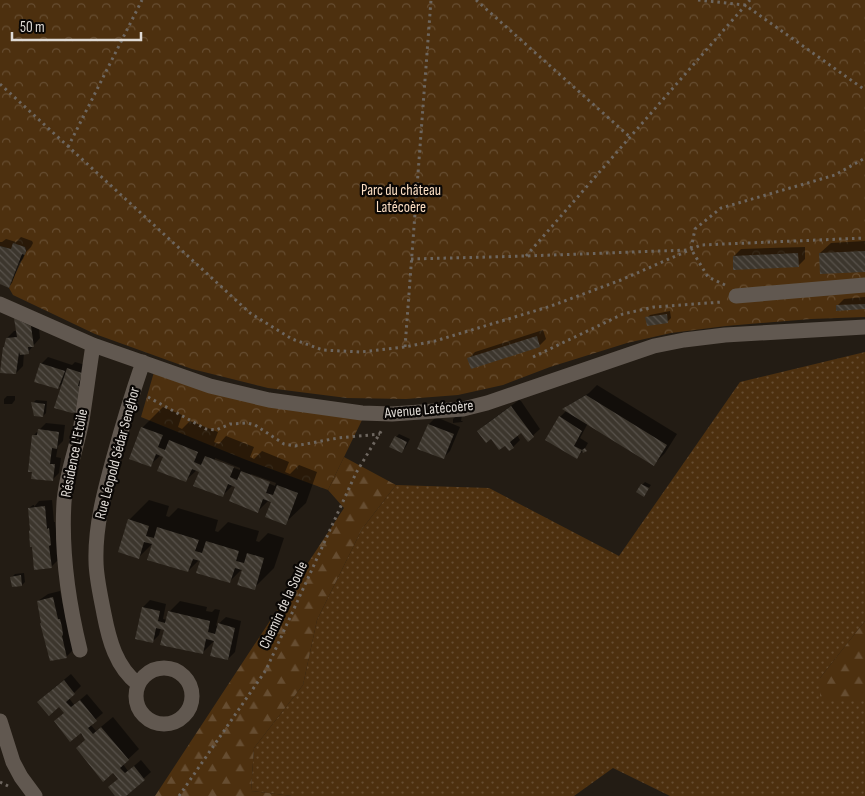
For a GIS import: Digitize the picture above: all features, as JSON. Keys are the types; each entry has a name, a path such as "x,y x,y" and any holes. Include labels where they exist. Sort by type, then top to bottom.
{"street":[{"path":"736,296 865,285"},
{"name":"Avenue Latécoère","path":"0,304 93,345 210,386 269,400 362,414 392,414 463,408 488,403 654,346 684,340 725,335 865,327"},
{"name":"Résidence L'Etoile","path":"80,650 72,616 65,571 63,538 64,501 68,475 82,421 93,345"},
{"name":"Rue Léopold Sédar Senghor","path":"138,684 129,677 120,665 107,632 96,563 97,526 108,478 122,426 143,362"},
{"path":"0,721 13,762 35,796"}],"path":[{"path":"68,147 142,0"},
{"path":"405,347 430,0"},
{"path":"476,0 630,137"},
{"path":"698,0 745,6 865,90"},
{"path":"739,0 739,5"},
{"path":"526,256 750,0"},
{"path":"0,84 250,314 292,339 323,350 360,352 405,347 435,341 551,306 621,280 701,245 865,238"},
{"path":"533,357 623,314 654,307 728,302 736,296 735,289 708,277 691,249 695,229 721,208 835,176 865,158"},
{"path":"411,259 691,249"},
{"path":"151,398 206,429 216,430 230,424 247,422 284,444 295,446 338,438 380,434"},
{"name":"Chemin de la Soule","path":"179,796 266,670 356,473 392,414"}],"green space":[{"name":"Parc du château Latécoère","path":"0,0 865,0 865,317 726,326 671,333 627,343 550,367 503,385 458,395 406,399 347,398 268,388 192,369 95,334 13,295 9,288 26,251 25,247 13,244 11,249 0,246"},
{"path":"865,352 865,621 820,678 820,699 865,699 865,796 670,796 613,768 574,796 292,796 251,791 254,748 303,685 317,620 362,529 396,485 489,488 619,556 740,382"},
{"path":"154,372 362,420 328,490 244,459 141,417"},
{"path":"344,457 396,485 362,529 317,620 303,685 254,748 251,791 292,796 155,796 344,508 328,490"},
{"path":"865,621 865,699 820,699 820,678"}],"building":[{"path":"13,243 25,247 26,251 25,255 22,254 9,288 0,284 0,246 11,249"},
{"path":"865,251 865,272 820,274 819,253"},
{"path":"798,253 799,267 733,270 733,256"},
{"path":"865,304 865,309 836,311 836,305"},
{"path":"667,314 668,323 647,326 645,317"},
{"path":"14,318 31,326 34,347 28,347 29,354 20,355 19,352 16,374 0,373 6,338 17,337"},
{"path":"537,336 540,347 471,369 467,358"},
{"path":"40,363 65,371 58,389 34,382"},
{"path":"67,368 82,373 78,386 81,387 78,412 72,413 54,408"},
{"path":"586,395 667,445 654,466 562,409"},
{"path":"31,402 45,404 43,417 34,416"},
{"path":"511,406 534,437 528,442 521,433 510,442 514,448 509,451 505,446 499,450 491,439 486,443 477,431"},
{"path":"559,416 582,431 574,446 582,450 577,459 545,440"},
{"path":"428,424 454,434 444,459 417,449"},
{"path":"141,427 163,435 158,447 165,450 169,440 198,452 194,462 201,465 205,456 234,467 230,477 237,480 241,471 270,482 266,493 273,495 277,485 298,493 286,525 265,517 271,502 263,499 258,513 229,501 235,487 228,484 223,497 193,486 199,472 192,469 186,482 157,471 163,457 156,454 151,467 129,459"},
{"path":"38,429 59,432 57,449 52,448 50,464 55,464 53,481 31,479 32,472 28,472 32,435 37,435"},
{"path":"395,436 407,442 402,453 389,447"},
{"path":"641,484 649,488 644,497 636,492"},
{"path":"45,506 47,529 49,528 51,545 49,546 52,568 34,570 32,547 30,547 28,508"},
{"path":"128,519 149,526 146,536 154,538 157,527 199,540 195,551 202,553 206,541 239,551 236,561 244,563 247,553 264,558 255,590 237,585 242,570 235,568 230,583 196,573 200,561 193,559 188,572 147,560 152,544 144,542 139,559 118,552"},
{"path":"21,575 22,586 12,587 10,577"},
{"path":"53,597 58,619 60,619 62,627 67,658 50,661 40,623 37,601"},
{"path":"142,607 160,611 158,621 165,623 168,611 210,621 208,632 215,634 218,623 235,628 228,660 210,656 214,641 206,639 203,654 160,645 164,630 156,628 153,643 135,639"},
{"path":"64,680 75,694 66,702 71,707 80,700 97,721 88,728 93,734 101,727 129,760 120,768 125,773 134,766 145,780 126,796 115,796 108,787 118,779 113,773 103,782 76,748 85,740 81,733 70,742 54,721 64,713 59,707 49,716 37,702"}]}
